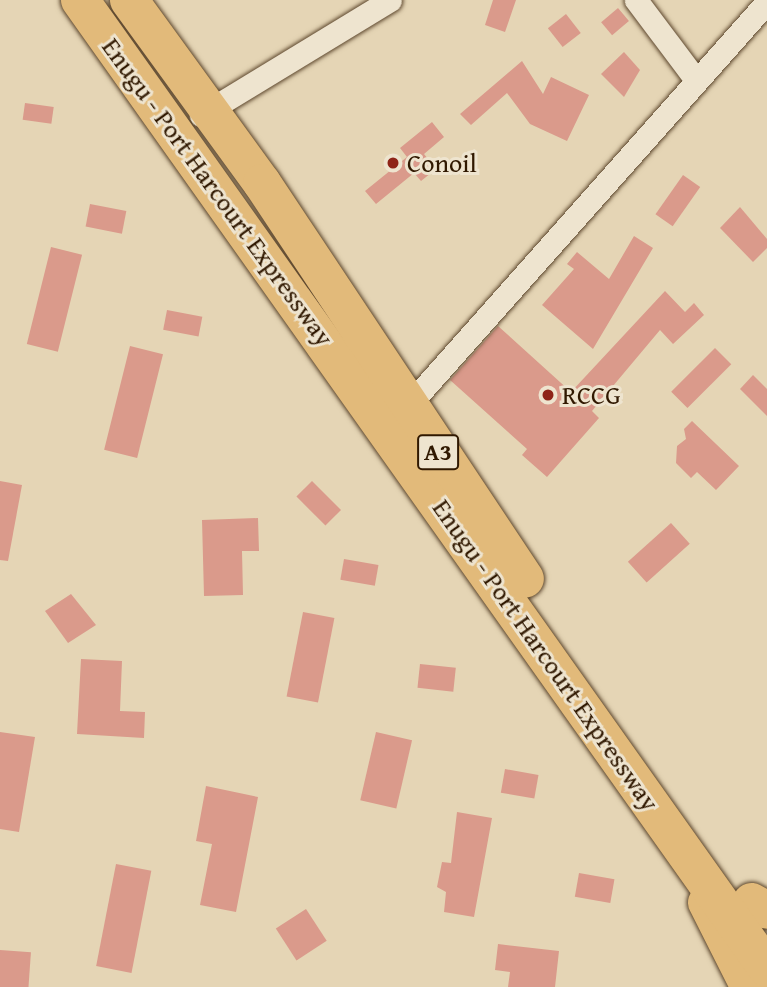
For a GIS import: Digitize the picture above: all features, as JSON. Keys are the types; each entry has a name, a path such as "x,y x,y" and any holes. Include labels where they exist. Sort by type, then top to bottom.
{"highway":[{"name":"Enugu - Port Harcourt Expressway","path":"80,0 767,968"},
{"name":"Enugu - Port Harcourt Expressway","path":"130,0 209,112 407,407 762,911"}],"main road":[{"path":"669,829 748,987"}],"street":[{"path":"172,128 209,112 390,0"},
{"path":"636,0 696,80"},
{"path":"407,407 767,2"}],"building":[{"path":"493,0 516,0 505,32 485,25"},
{"path":"618,8 629,21 612,35 601,22"},
{"path":"566,14 581,33 563,47 548,28"},
{"path":"624,52 640,70 624,97 601,74"},
{"path":"522,61 543,94 551,77 589,95 567,141 530,124 507,93 471,125 460,114"},
{"path":"25,103 54,107 51,124 23,120"},
{"path":"432,122 444,137 424,154 436,169 421,181 414,173 376,204 365,191 407,157 400,148"},
{"path":"683,175 700,187 673,226 655,214"},
{"path":"90,204 126,211 122,234 86,227"},
{"path":"740,207 767,239 767,248 753,262 720,228"},
{"path":"634,236 653,248 593,349 542,305 574,269 567,264 577,252 609,279"},
{"path":"51,247 82,255 58,352 27,344"},
{"path":"665,291 685,312 694,303 704,315 673,344 660,330 592,411 599,418 547,477 522,455 527,449 450,380 498,326 571,392"},
{"path":"167,310 202,317 199,337 163,330"},
{"path":"130,346 163,354 137,458 104,450"},
{"path":"715,348 731,364 687,408 671,392"},
{"path":"753,375 767,389 767,416 740,389"},
{"path":"692,421 739,466 716,490 697,472 691,478 676,463 677,446 686,439 684,429"},
{"path":"0,481 22,485 8,561 0,560"},
{"path":"312,481 341,510 325,526 296,497"},
{"path":"258,518 259,551 242,551 243,595 204,596 202,520"},
{"path":"671,523 690,544 647,583 628,562"},
{"path":"344,559 378,565 375,586 340,580"},
{"path":"71,594 96,625 68,643 45,611"},
{"path":"303,612 334,618 318,703 287,696"},
{"path":"81,659 122,661 120,711 145,712 144,738 77,734"},
{"path":"420,664 456,668 453,692 417,688"},
{"path":"0,732 35,737 19,832 0,829"},
{"path":"376,732 412,740 396,809 360,800"},
{"path":"505,769 538,775 534,799 501,793"},
{"path":"206,786 258,797 236,912 200,905 212,844 196,841"},
{"path":"457,812 492,818 474,917 444,912 446,892 437,887 442,862 451,863"},
{"path":"116,864 151,871 131,973 96,966"},
{"path":"579,873 614,879 610,903 575,897"},
{"path":"306,909 327,941 297,960 276,929"},
{"path":"498,944 559,951 555,987 508,987 510,972 495,970"},
{"path":"0,950 31,952 28,987 0,987"}],"place":[{"name":"Conoil","path":"393,163"},
{"name":"RCCG","path":"548,395"}]}
